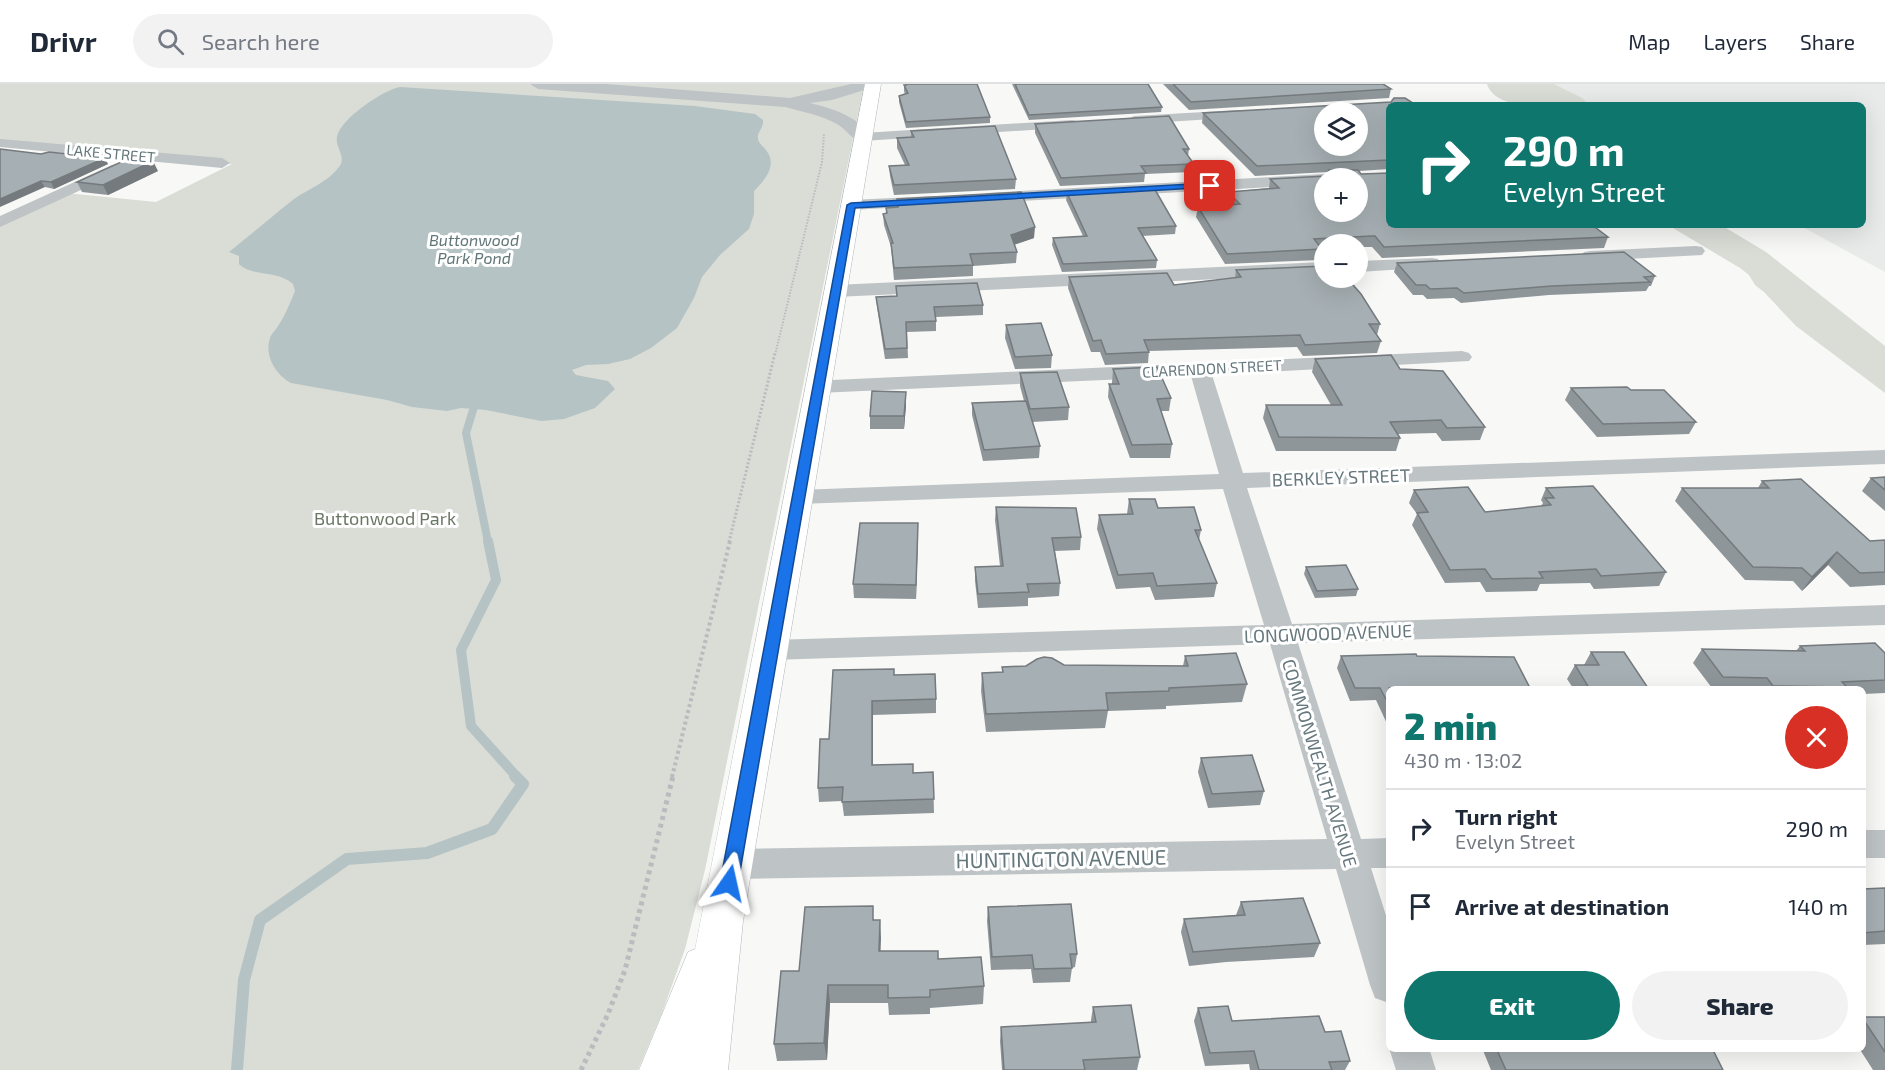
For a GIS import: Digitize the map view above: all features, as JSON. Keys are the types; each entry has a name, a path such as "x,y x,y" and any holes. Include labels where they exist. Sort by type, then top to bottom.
{"main road":[{"path":"703,1070 722,921 873,84"},
{"path":"664,1070 722,921"}],"street":[{"path":"538,84 786,102 828,113 845,121 864,137 1090,123"},
{"path":"786,102 832,95 868,84"},
{"path":"1113,122 1256,112"},
{"name":"LAKE STREET","path":"0,143 222,163"},
{"path":"0,222 142,156"},
{"path":"974,199 1314,180"},
{"path":"851,205 950,200"},
{"path":"1568,257 1696,251"},
{"path":"1368,266 1451,262"},
{"path":"835,291 1314,268"},
{"name":"CLARENDON STREET","path":"818,386 1462,357"},
{"name":"COMMONWEALTH AVENUE","path":"1199,369 1386,975"},
{"name":"BERKLEY STREET","path":"798,497 1885,457"},
{"name":"LONGWOOD AVENUE","path":"771,650 1885,615"},
{"path":"1866,844 1885,844"},
{"name":"HUNTINGTON AVENUE","path":"734,864 1386,853"},
{"path":"1410,1052 1416,1070"}],"path":[{"path":"581,1070 621,987 822,162 825,137 823,127 813,120 784,110 786,102"}],"shaded area":[{"path":"1542,84 1885,84 1885,272 1804,228 1866,228 1866,102 1575,102"}],"green space":[{"name":"Buttonwood Park","path":"0,84 864,84 705,870 685,949 638,1070 0,1070 0,222 66,193 156,202 232,164 0,140"},
{"path":"1487,84 1554,84 1586,102 1510,102 1493,94"},
{"path":"1673,228 1726,228 1766,252 1885,346 1885,393 1796,326 1740,268"}],"water":[{"name":"Buttonwood Park Pond","path":"400,87 695,106 755,114 763,120 758,140 771,161 769,172 754,191 754,214 749,229 720,255 702,277 694,298 677,328 651,348 630,359 608,364 586,365 572,370 576,375 608,381 615,389 595,408 564,419 541,421 486,410 461,408 447,411 412,407 387,400 291,383 276,370 270,358 269,345 271,336 283,318 295,291 293,284 280,277 244,268 239,264 239,256 229,252 294,199 324,181 334,172 342,160 337,137 346,122 373,99"}],"building":[{"path":"977,84 990,117 906,122 899,96 908,93 904,85"},
{"path":"1015,84 1148,84 1162,107 1029,115"},
{"path":"1173,84 1383,84 1391,89 1191,102"},
{"path":"1394,98 1405,98 1411,102 1391,102"},
{"path":"1386,102 1386,160 1257,166 1203,113 1314,107 1314,156 1368,156 1368,103"},
{"path":"1169,116 1189,149 1183,149 1194,164 1141,166 1146,173 1061,178 1035,124"},
{"path":"995,126 1016,179 894,185 889,166 909,165 897,138 914,137 911,131"},
{"path":"0,149 105,158 51,182 41,181 0,199"},
{"path":"132,157 153,161 103,185 77,182"},
{"path":"1386,173 1386,228 1596,228 1608,237 1384,247 1375,236 1368,236 1368,234 1314,234 1314,249 1227,254 1198,207 1240,204 1228,192 1279,188 1270,179 1314,177 1314,222 1368,222 1368,174"},
{"path":"1154,188 1176,226 1138,228 1157,260 1063,264 1053,238 1087,236 1067,193"},
{"path":"1021,192 1035,227 1011,235 1017,252 970,254 973,265 894,268 891,243 893,243 883,214 887,213 886,208 898,207 897,199"},
{"path":"1624,252 1655,276 1644,277 1650,282 1464,293 1457,288 1430,289 1426,285 1416,285 1397,263"},
{"path":"1314,266 1314,288 1356,288 1380,324 1369,324 1381,341 1305,345 1300,335 1144,340 1149,352 1106,354 1101,340 1093,341 1069,277 1167,273 1174,285 1241,277 1236,270"},
{"path":"977,283 983,305 934,307 936,321 906,322 907,348 885,349 876,297 897,296 896,286"},
{"path":"1041,323 1052,355 1015,357 1006,325"},
{"path":"1391,355 1400,369 1443,371 1485,427 1447,428 1441,420 1390,422 1400,438 1279,437 1266,405 1342,405 1315,359"},
{"path":"1157,367 1171,398 1157,399 1172,444 1132,445 1109,384 1119,384 1113,369"},
{"path":"1057,372 1069,407 1030,409 1020,373"},
{"path":"1627,387 1631,390 1664,390 1696,422 1603,424 1571,388"},
{"path":"872,391 906,392 904,416 870,416"},
{"path":"1026,401 1040,446 984,450 972,403"},
{"path":"1885,477 1885,490 1871,478"},
{"path":"1801,479 1870,541 1885,540 1885,572 1860,573 1837,552 1812,577 1802,568 1753,567 1682,488 1769,488 1762,481"},
{"path":"1593,486 1666,572 1601,576 1596,569 1539,572 1543,578 1492,579 1485,569 1450,570 1417,513 1428,512 1414,490 1468,487 1485,512 1551,505 1545,498 1554,498 1546,488"},
{"path":"1129,499 1155,499 1158,508 1194,507 1201,530 1195,530 1217,583 1157,586 1153,573 1118,575 1099,515 1133,514"},
{"path":"996,507 1076,508 1081,537 1052,538 1060,583 1027,584 1029,592 978,594 975,567 1003,566"},
{"path":"860,523 918,523 916,585 853,584"},
{"path":"1346,565 1358,589 1317,591 1306,567"},
{"path":"1875,643 1885,653 1885,680 1842,682 1846,686 1773,686 1767,678 1723,677 1702,649 1805,651 1800,646"},
{"path":"1591,652 1624,652 1647,686 1588,686 1575,665 1599,665"},
{"path":"1236,653 1247,684 1169,688 1169,691 1106,693 1108,710 986,714 982,673 1003,672 1002,667 1026,666 1044,657 1052,658 1064,665 1188,666 1185,656"},
{"path":"1416,654 1417,656 1514,657 1529,686 1386,686 1386,699 1380,688 1355,688 1341,656"},
{"path":"894,669 894,675 935,674 936,699 872,701 872,765 913,764 913,773 933,772 934,799 842,802 843,787 818,788 820,739 829,739 833,670"},
{"path":"1252,755 1264,791 1212,794 1201,758"},
{"path":"1885,888 1885,931 1866,933 1866,889"},
{"path":"1303,898 1320,943 1193,952 1184,919 1245,915 1241,902"},
{"path":"1071,904 1077,954 1070,954 1072,968 1034,969 1032,955 992,957 988,907"},
{"path":"873,906 873,920 880,920 879,951 938,951 938,959 981,957 984,986 930,990 930,997 888,998 888,985 828,985 824,1043 774,1044 781,971 799,971 805,907"},
{"path":"1131,1005 1140,1057 1083,1060 1085,1070 1004,1070 1001,1027 1096,1022 1093,1007"},
{"path":"1228,1006 1232,1021 1319,1016 1325,1032 1341,1031 1350,1061 1329,1062 1332,1070 1259,1070 1254,1051 1210,1053 1198,1008"},
{"path":"1866,1017 1885,1017 1885,1052 1866,1024"},
{"path":"1498,1052 1714,1052 1723,1070 1506,1070"}],"waterway":[{"path":"477,397 466,433 488,542"},
{"path":"488,541 496,580 461,650 471,726 517,777"},
{"path":"237,1070 244,980 260,920 347,859 427,853 492,829 523,784 515,776"}],"route":[{"path":"729,883 851,205 1210,186"}]}
